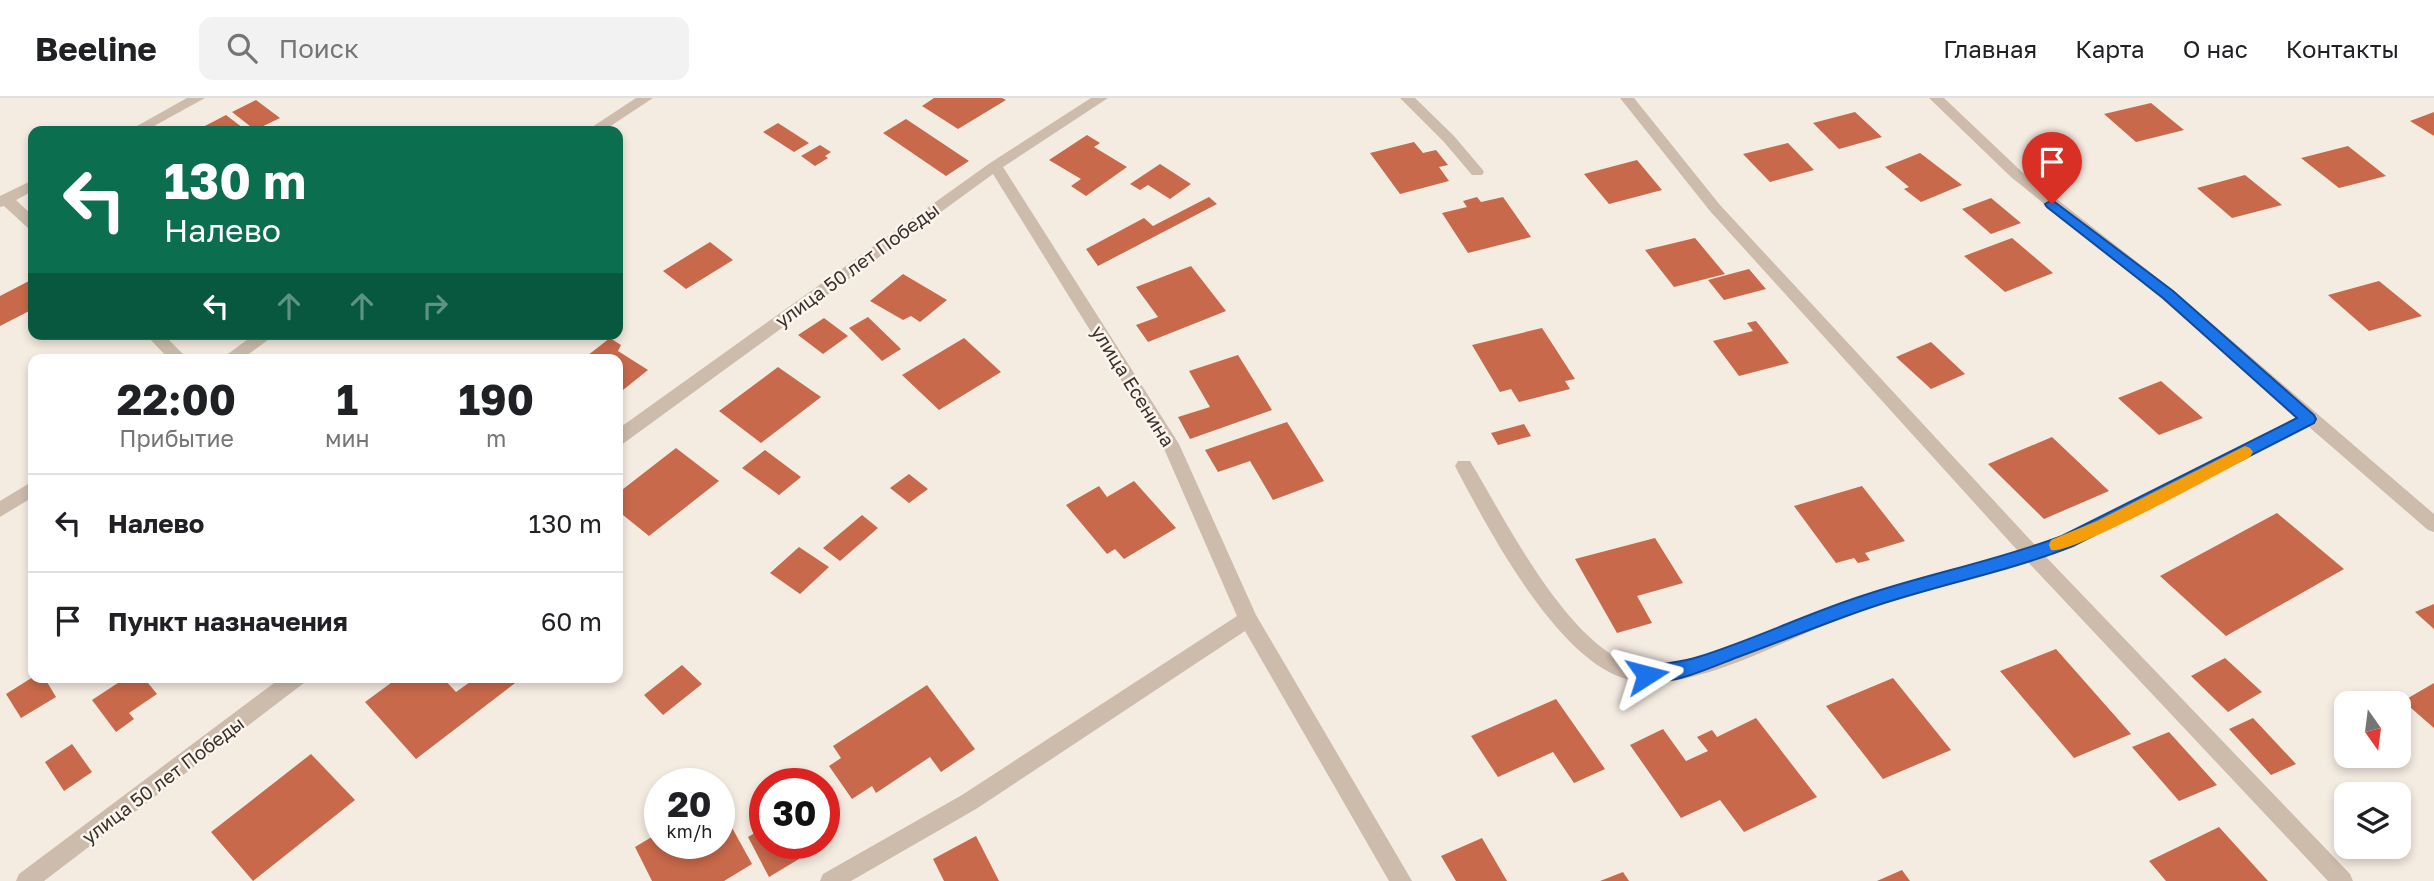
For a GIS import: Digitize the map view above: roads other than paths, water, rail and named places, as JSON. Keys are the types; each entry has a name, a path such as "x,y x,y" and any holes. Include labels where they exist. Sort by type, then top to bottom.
{"street":[{"path":"145,126 198,98"},
{"path":"601,126 646,98"},
{"name":"улица 50 лет Победы","path":"623,434 995,166 1101,98"},
{"path":"1407,98 1449,139 1477,172"},
{"path":"1627,98 1715,208 2032,555 2342,881"},
{"path":"1936,98 2027,183 2168,295 2434,525"},
{"name":"улица Есенина","path":"995,166 1172,449 1248,619 1327,759 1401,881"},
{"path":"28,187 3,200 28,220"},
{"path":"159,340 175,354"},
{"path":"237,354 259,340"},
{"path":"1464,466 1543,596 1586,645 1602,659 1631,673 1667,673 1699,664 1868,601 2032,555 2102,526 2309,419"},
{"path":"0,510 28,491"},
{"path":"831,881 969,802 1248,619"},
{"name":"улица 50 лет Победы","path":"27,881 289,683"}]}
